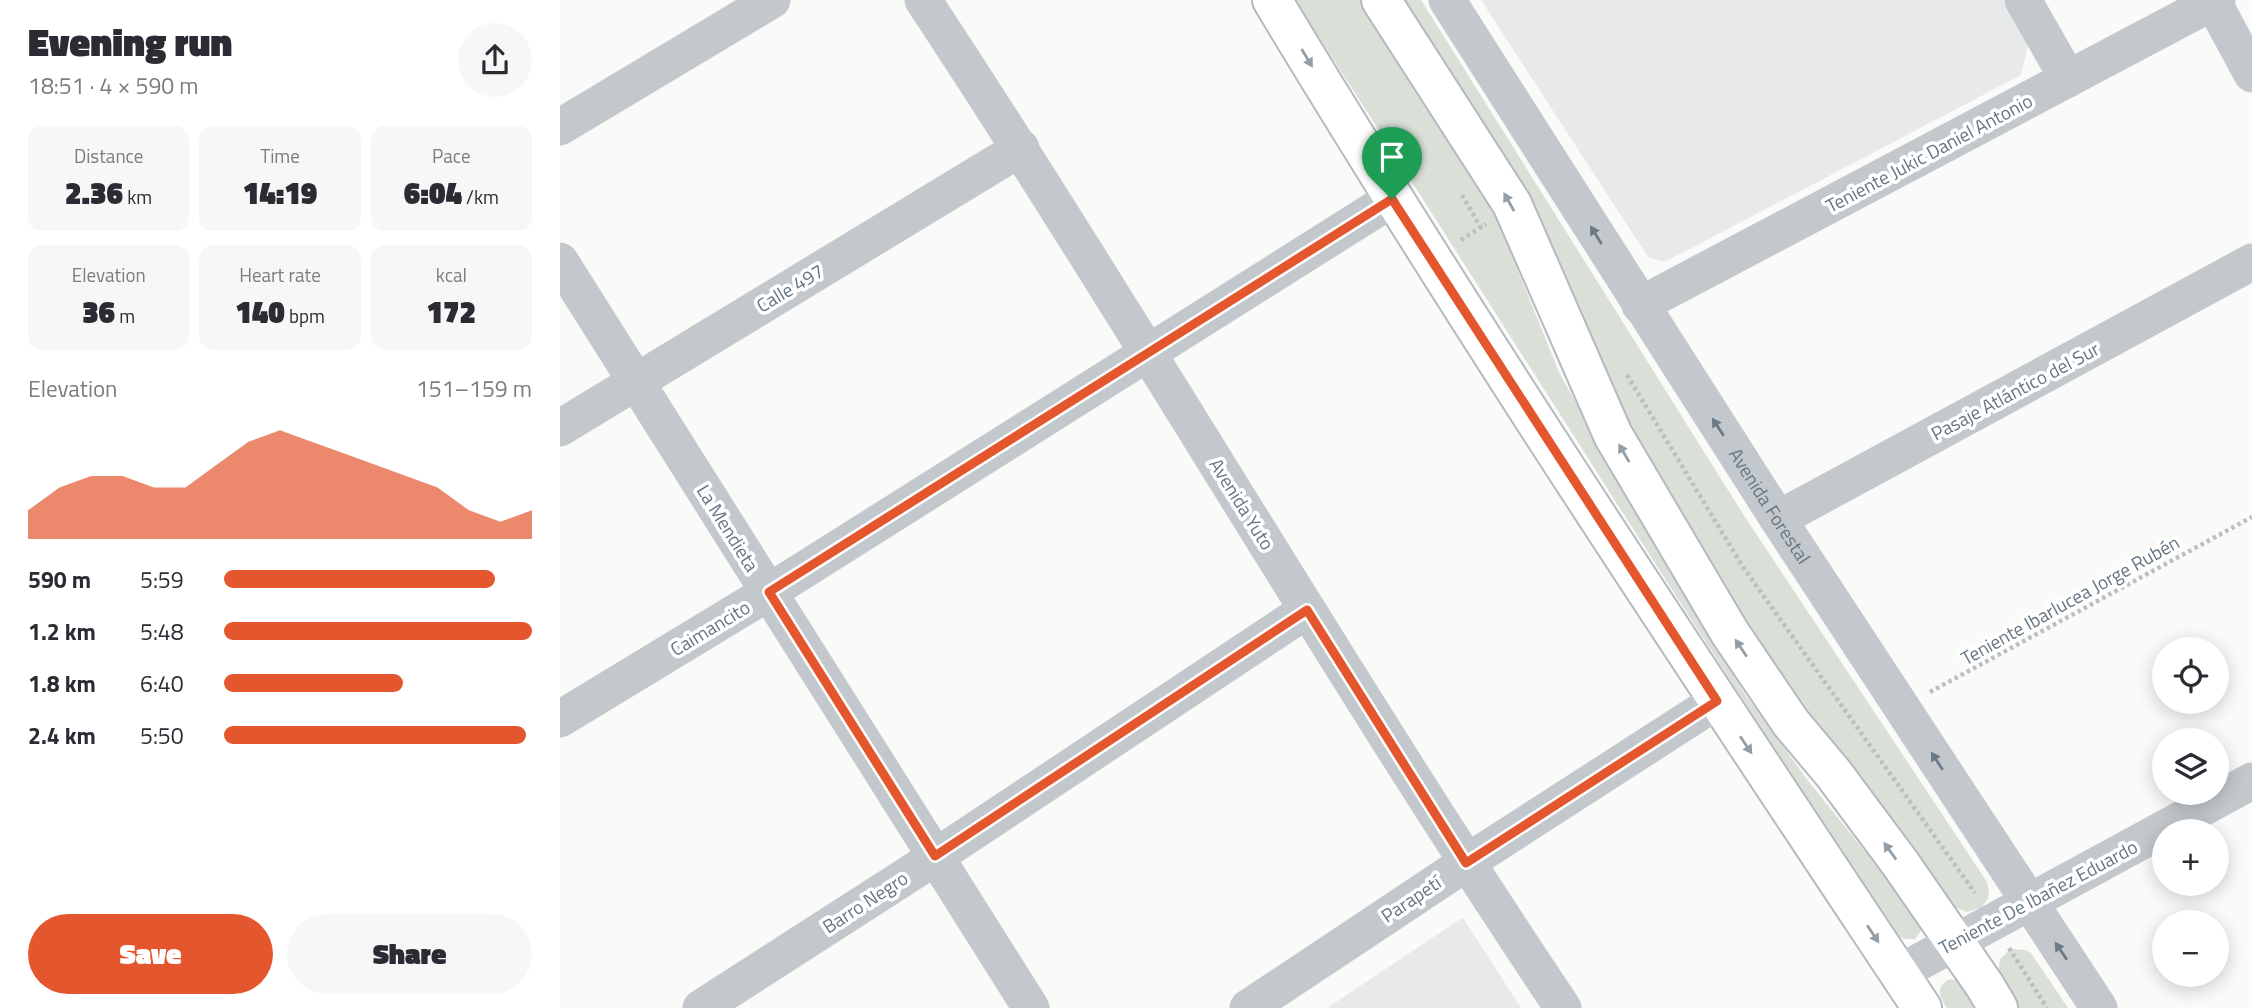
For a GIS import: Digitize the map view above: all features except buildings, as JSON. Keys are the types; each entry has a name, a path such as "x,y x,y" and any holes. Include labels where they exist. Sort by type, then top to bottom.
{"main road":[{"path":"1272,0 1392,199 1717,701 1922,1008"},
{"path":"1381,0 1512,204 1613,435 1724,623 1791,723 1833,773 1900,863 1998,1008"}],"street":[{"path":"560,127 772,0"},
{"name":"Avenida Yuto","path":"923,0 1021,148 1466,863 1563,1008"},
{"name":"Avenida Forestal","path":"1447,0 1778,519 2099,1008"},
{"path":"2023,0 2068,79"},
{"path":"2215,1 2252,74"},
{"name":"Teniente Jukic Daniel Antonio","path":"1640,305 2215,1"},
{"name":"Calle 497","path":"560,428 1021,148"},
{"name":"Caimancito","path":"560,719 769,592 1392,199"},
{"name":"La Mendieta","path":"560,261 1031,1008"},
{"name":"Pasaje Atlántico del Sur","path":"1778,519 2252,262"},
{"name":"Barro Negro","path":"701,1008 1307,610"},
{"name":"Parapetí","path":"1248,1008 1717,701"},
{"name":"Teniente De Ibañez Eduardo","path":"1899,973 2252,781"}],"path":[{"path":"1627,374 1743,567 1973,890 2047,1008"},
{"name":"Teniente Ibarlucea Jorge Rubén","path":"1902,708 2252,517"}],"shaded area":[{"path":"1295,0 1362,0 1491,204 1559,372 1662,559 1745,694 1809,782 1918,917 1921,931 1915,939 1899,936 1822,820"},
{"path":"1405,0 1421,0 1743,514 1987,882 1988,899 1982,907 1967,912 1954,907 1903,838 1813,731 1675,511 1587,342 1544,229"},
{"path":"1481,0 2003,0 2028,45 2021,75 1665,262 1648,257"},
{"path":"1462,918 1521,1008 1327,1008"},
{"path":"2011,949 2031,953 2068,1008 2017,1008 1998,974 2000,959"},
{"path":"1950,979 1961,981 1978,1008 1947,1008 1940,988"}],"route":[{"path":"1392,199 1717,701 1466,863 1307,610 935,856 769,592 1392,199"}]}
